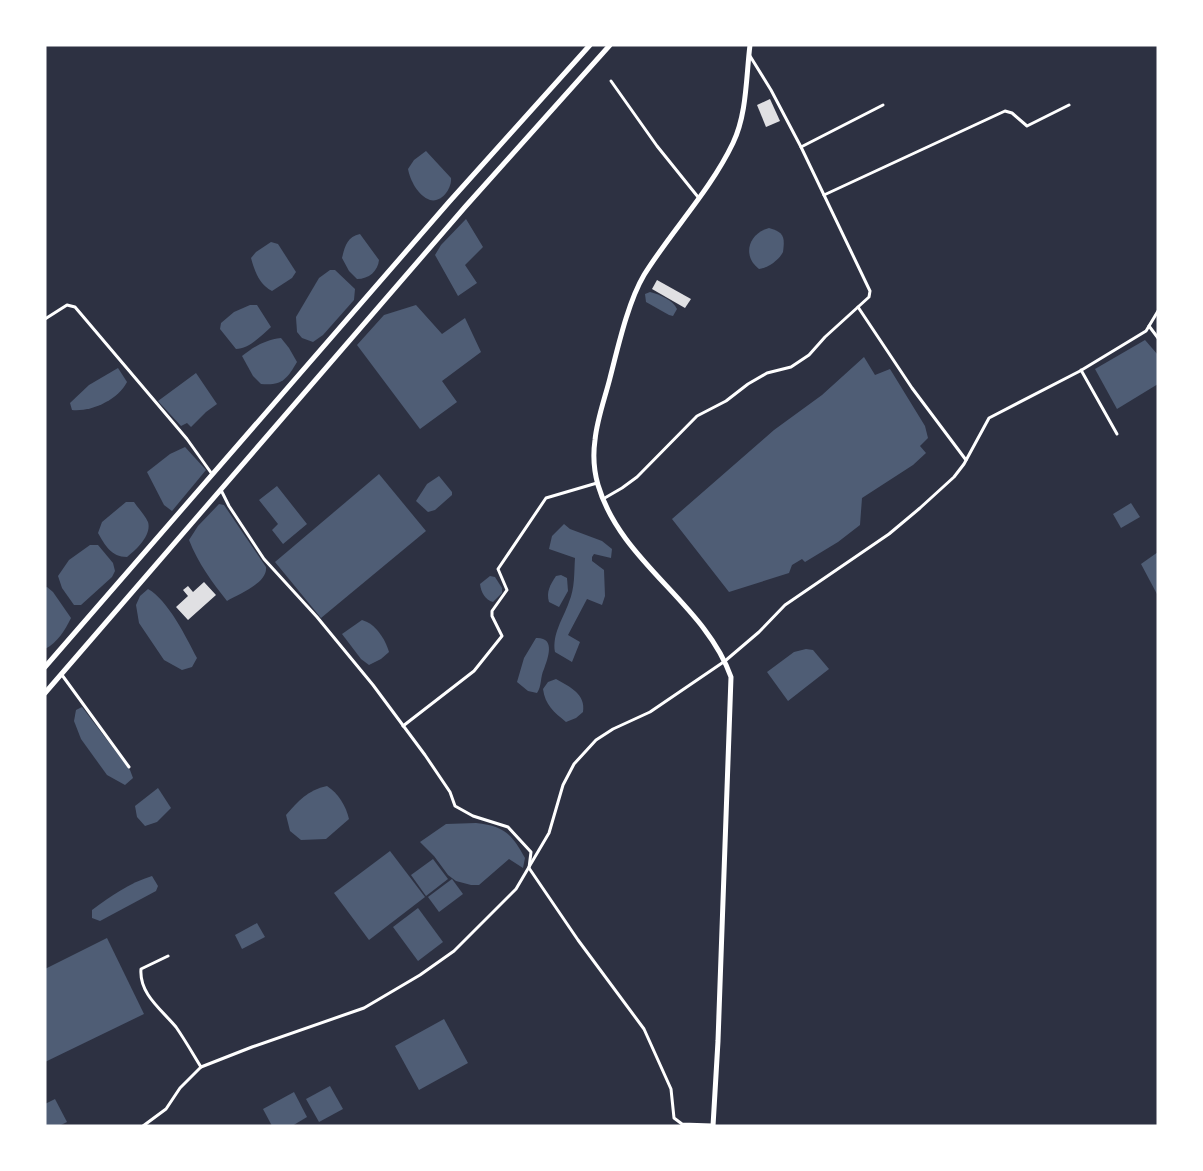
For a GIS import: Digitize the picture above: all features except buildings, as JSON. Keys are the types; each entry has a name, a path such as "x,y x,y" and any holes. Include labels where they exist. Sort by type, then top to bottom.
{"highway":[{"path":"45,667 449,202 590,45"},
{"path":"45,693 465,207 610,45"},
{"path":"713,1126 731,677 725,661 701,626 628,544 603,499 597,483 594,458 598,423 621,337 643,277 699,198 734,143 743,105 750,45"}],"street":[{"path":"603,499 622,489 637,477 697,416 726,401 767,373 791,367 809,355 825,337 869,297 870,291 801,147 771,90 748,54"},
{"path":"611,81 657,147 699,198"},
{"path":"801,147 883,105"},
{"path":"824,195 1005,111 1012,113 1027,126 1069,105"},
{"path":"45,319 67,305 75,307 187,439 212,474"},
{"path":"858,307 912,388 966,459"},
{"path":"143,1126 166,1109 180,1088 201,1067 364,1008 392,994 454,951 516,889 549,833 562,785 574,764 596,740 613,729 650,712 725,661 753,638 785,605 889,534 954,477 988,418 1081,370 1146,331 1158,311"},
{"path":"1149,326 1158,338"},
{"path":"1081,370 1117,434"},
{"path":"403,726 474,671 502,636 492,616 492,611 507,590 498,569 546,498 597,483"},
{"path":"221,490 264,559 352,658 450,792 455,806 474,816 508,827 531,852 529,868 578,940 644,1029 671,1089 674,1118 682,1124 713,1126"},
{"path":"61,674 129,767"},
{"path":"168,956 141,969 142,980 153,1002 174,1025 201,1067"}],"water":[{"path":"426,151 451,178 450,186 445,194 434,200 426,198 418,191 408,169 414,160"},
{"path":"466,219 483,247 465,265 477,283 458,296 435,255 441,245"},
{"path":"769,228 781,233 784,242 783,252 773,263 759,269 750,258 750,246 756,235"},
{"path":"360,234 379,260 372,274 357,279 349,271 342,258 349,240"},
{"path":"271,242 278,244 296,272 292,278 272,291 261,281 251,258"},
{"path":"330,270 335,270 355,289 354,300 323,335 313,342 302,338 297,332 296,317 319,278"},
{"path":"650,292 672,303 677,309 673,316 646,302 645,294"},
{"path":"250,305 257,305 271,327 250,344 236,349 220,329 221,323 234,312"},
{"path":"416,305 442,334 465,318 481,352 442,381 457,402 420,429 357,345 384,315"},
{"path":"281,338 297,362 283,380 274,384 261,384 253,376 242,356 260,344"},
{"path":"1145,340 1158,355 1158,384 1117,409 1095,369"},
{"path":"864,357 875,375 890,369 925,426 928,438 920,446 926,453 913,465 862,498 860,525 838,542 805,562 802,559 792,565 789,573 729,592 672,519 774,430 822,395"},
{"path":"118,368 127,382 117,394 95,407 72,410 70,403 89,385"},
{"path":"196,373 217,404 191,427 187,423 181,426 158,401"},
{"path":"185,447 206,470 172,511 164,505 147,472 170,454"},
{"path":"379,474 426,531 321,618 275,562"},
{"path":"439,476 452,495 435,510 428,512 416,501 427,484"},
{"path":"277,486 307,524 283,544 272,530 278,524 259,500"},
{"path":"126,502 134,502 147,519 149,527 142,542 127,557 113,553 98,533 102,522"},
{"path":"1131,503 1140,517 1121,528 1113,514"},
{"path":"219,504 224,505 266,567 258,583 227,601 206,572 189,540 198,526"},
{"path":"564,524 570,529 602,541 612,549 611,558 594,554 592,557 592,561 604,570 605,596 602,605 587,599 568,635 580,642 572,662 555,652 554,645 571,597 574,580 575,558 549,549 552,536"},
{"path":"90,545 98,545 113,563 115,571 112,577 81,605 74,605 62,588 58,576 69,560"},
{"path":"1158,552 1158,596 1141,564"},
{"path":"561,575 567,578 568,591 559,607 549,602 548,595 554,579"},
{"path":"490,576 495,577 502,588 502,593 493,602 484,595 480,584"},
{"path":"47,587 71,618 64,631 45,649 45,588"},
{"path":"148,589 163,601 182,630 197,658 192,667 182,670 164,660 139,623 136,605 140,596"},
{"path":"362,620 372,625 379,633 389,652 369,665 361,659 342,634"},
{"path":"536,638 546,641 549,649 537,693 528,691 517,682 524,658"},
{"path":"813,650 829,669 788,701 767,672 794,652"},
{"path":"556,679 576,692 582,700 583,712 566,722 551,708 544,695 543,689 548,682"},
{"path":"82,707 130,770 133,778 125,785 107,775 81,739 74,721 76,710"},
{"path":"327,786 341,800 349,819 326,839 301,840 290,831 286,815 304,797 314,790"},
{"path":"158,788 171,808 157,822 145,826 137,817 135,806"},
{"path":"476,823 494,826 511,837 525,858 523,868 509,859 479,885 471,885 456,881 448,875 420,842 446,824"},
{"path":"390,851 425,897 369,940 334,893"},
{"path":"433,859 448,879 426,896 411,875"},
{"path":"152,876 158,886 156,891 100,921 92,918 92,910 106,900 128,886"},
{"path":"452,879 463,894 439,912 428,897"},
{"path":"418,908 443,942 418,961 393,927"},
{"path":"257,923 265,937 242,949 235,935"},
{"path":"107,938 144,1014 45,1062 45,969"},
{"path":"444,1019 468,1063 419,1090 395,1046"},
{"path":"330,1086 343,1109 319,1122 306,1099"},
{"path":"294,1092 307,1117 292,1126 272,1126 263,1109"},
{"path":"55,1099 67,1122 59,1126 45,1126 45,1104"}]}
